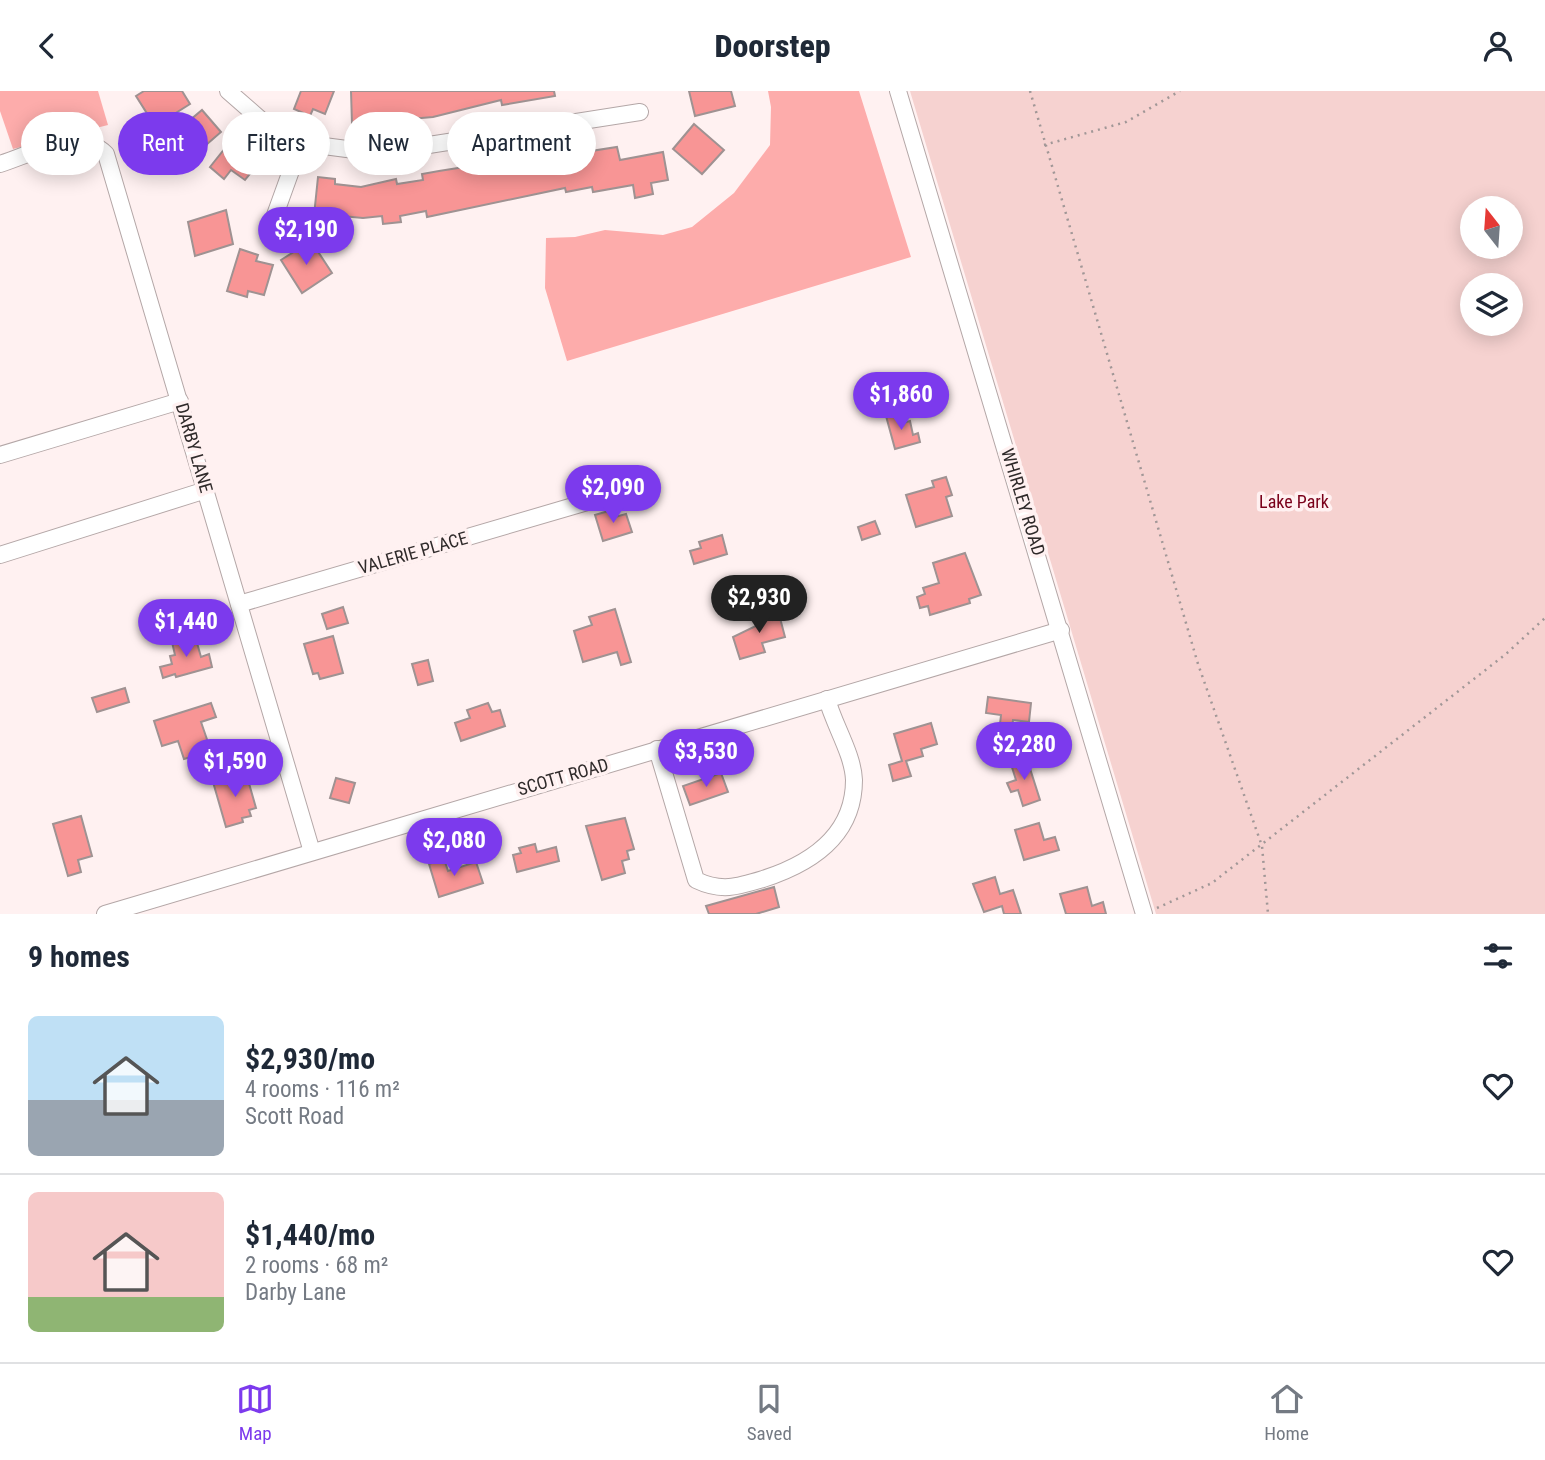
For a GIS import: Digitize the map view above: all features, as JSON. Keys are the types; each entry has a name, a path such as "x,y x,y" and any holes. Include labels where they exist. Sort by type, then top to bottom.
{"street":[{"path":"228,91 252,112"},
{"name":"WHIRLEY ROAD","path":"898,91 1144,913"},
{"path":"330,147 362,151 403,149 640,112"},
{"name":"DARBY LANE","path":"0,164 65,143 82,141 97,145 106,154 312,852"},
{"path":"275,215 290,175"},
{"path":"0,455 180,401"},
{"path":"0,555 206,491"},
{"name":"VALERIE PLACE","path":"239,604 587,502"},
{"name":"SCOTT ROAD","path":"105,914 1061,630"},
{"path":"657,750 696,880 715,889 745,884 809,861 839,831 850,802 854,779 827,699"}],"path":[{"path":"1030,91 1198,664 1261,843 1268,914"},
{"path":"1044,145 1126,122 1180,91"},
{"path":"1144,913 1191,895 1212,883 1506,655 1545,618"}],"green space":[{"name":"Lake Park","path":"910,91 1545,91 1545,914 1156,914"}],"shaded area":[{"path":"0,91 98,91 108,125 104,126 104,112 21,112 21,147 13,149 0,111"},
{"path":"768,91 859,91 911,257 567,361 545,288 546,238 575,237 605,230 663,235 692,227 734,193 770,145 771,107"}],"building":[{"path":"144,91 182,91 190,104 177,112 146,112 136,96"},
{"path":"301,91 334,91 326,112 313,109 312,112 301,112 294,109"},
{"path":"351,91 554,91 555,96 502,105 501,100 433,117 433,112 352,112"},
{"path":"689,91 731,91 735,106 695,116"},
{"path":"208,117 221,132 208,143"},
{"path":"694,124 724,150 702,174 673,149"},
{"path":"617,147 620,160 663,152 668,180 651,183 653,194 635,198 633,185 593,192 592,187 566,192 565,188 427,217 426,211 400,216 401,222 383,224 382,216 363,218 331,215 329,237 312,235 318,177 335,179 335,184 361,187 396,179 397,184 423,180 422,175 433,175 433,172 447,170 447,175 596,175 596,150"},
{"path":"222,152 222,175 227,175 224,179 210,167"},
{"path":"226,210 233,244 195,256 188,222"},
{"path":"311,241 332,273 302,293 281,260"},
{"path":"240,249 258,255 256,261 273,265 264,295 248,291 247,297 227,291"},
{"path":"900,412 903,423 910,421 913,435 918,433 920,442 895,449 886,416"},
{"path":"946,477 952,495 946,497 952,516 916,527 906,495 934,487 932,481"},
{"path":"612,510 615,517 626,514 632,532 603,541 595,515"},
{"path":"875,521 880,534 862,540 858,527"},
{"path":"722,535 727,554 694,564 690,551 701,548 699,542"},
{"path":"965,553 981,595 969,599 970,603 930,615 928,606 920,608 917,597 925,594 923,588 939,583 933,563"},
{"path":"343,607 348,623 327,629 322,614"},
{"path":"615,609 631,662 621,665 617,652 583,662 574,631 592,625 589,617"},
{"path":"769,609 773,620 780,618 785,637 762,643 765,652 740,659 733,637 758,625 755,614"},
{"path":"195,636 201,657 209,654 212,667 163,678 160,667 172,664 170,656 175,655 172,642"},
{"path":"333,636 343,673 320,679 318,673 313,674 304,644"},
{"path":"428,660 433,681 418,685 412,664"},
{"path":"125,688 129,702 97,712 92,698"},
{"path":"988,697 1031,703 1029,722 1013,720 1011,735 999,733 1001,715 986,713"},
{"path":"211,703 216,717 201,722 211,751 184,759 178,741 162,746 154,721"},
{"path":"488,703 492,712 500,710 505,726 461,741 455,723 470,718 467,710"},
{"path":"931,723 937,744 921,749 923,756 906,761 911,776 893,781 889,765 902,761 894,734"},
{"path":"1026,756 1040,800 1023,806 1018,790 1011,792 1007,783 1016,780 1010,761"},
{"path":"246,773 256,808 249,810 251,816 242,818 243,822 226,827 213,782"},
{"path":"721,773 728,792 690,805 683,786"},
{"path":"336,778 355,783 349,803 330,798"},
{"path":"81,816 92,856 78,860 81,872 68,876 53,824"},
{"path":"625,818 634,849 627,851 629,859 622,861 625,873 602,880 586,826"},
{"path":"1039,823 1044,840 1055,837 1059,850 1024,860 1015,830"},
{"path":"535,844 537,852 556,847 559,861 517,872 513,855 521,853 519,848"},
{"path":"444,859 448,871 476,862 483,883 439,897 429,864"},
{"path":"995,877 1000,894 1013,890 1021,914 1004,914 1002,906 984,912 973,884"},
{"path":"774,887 779,907 756,914 709,914 706,906"},
{"path":"1087,887 1092,906 1103,902 1106,914 1066,914 1060,894"}]}
